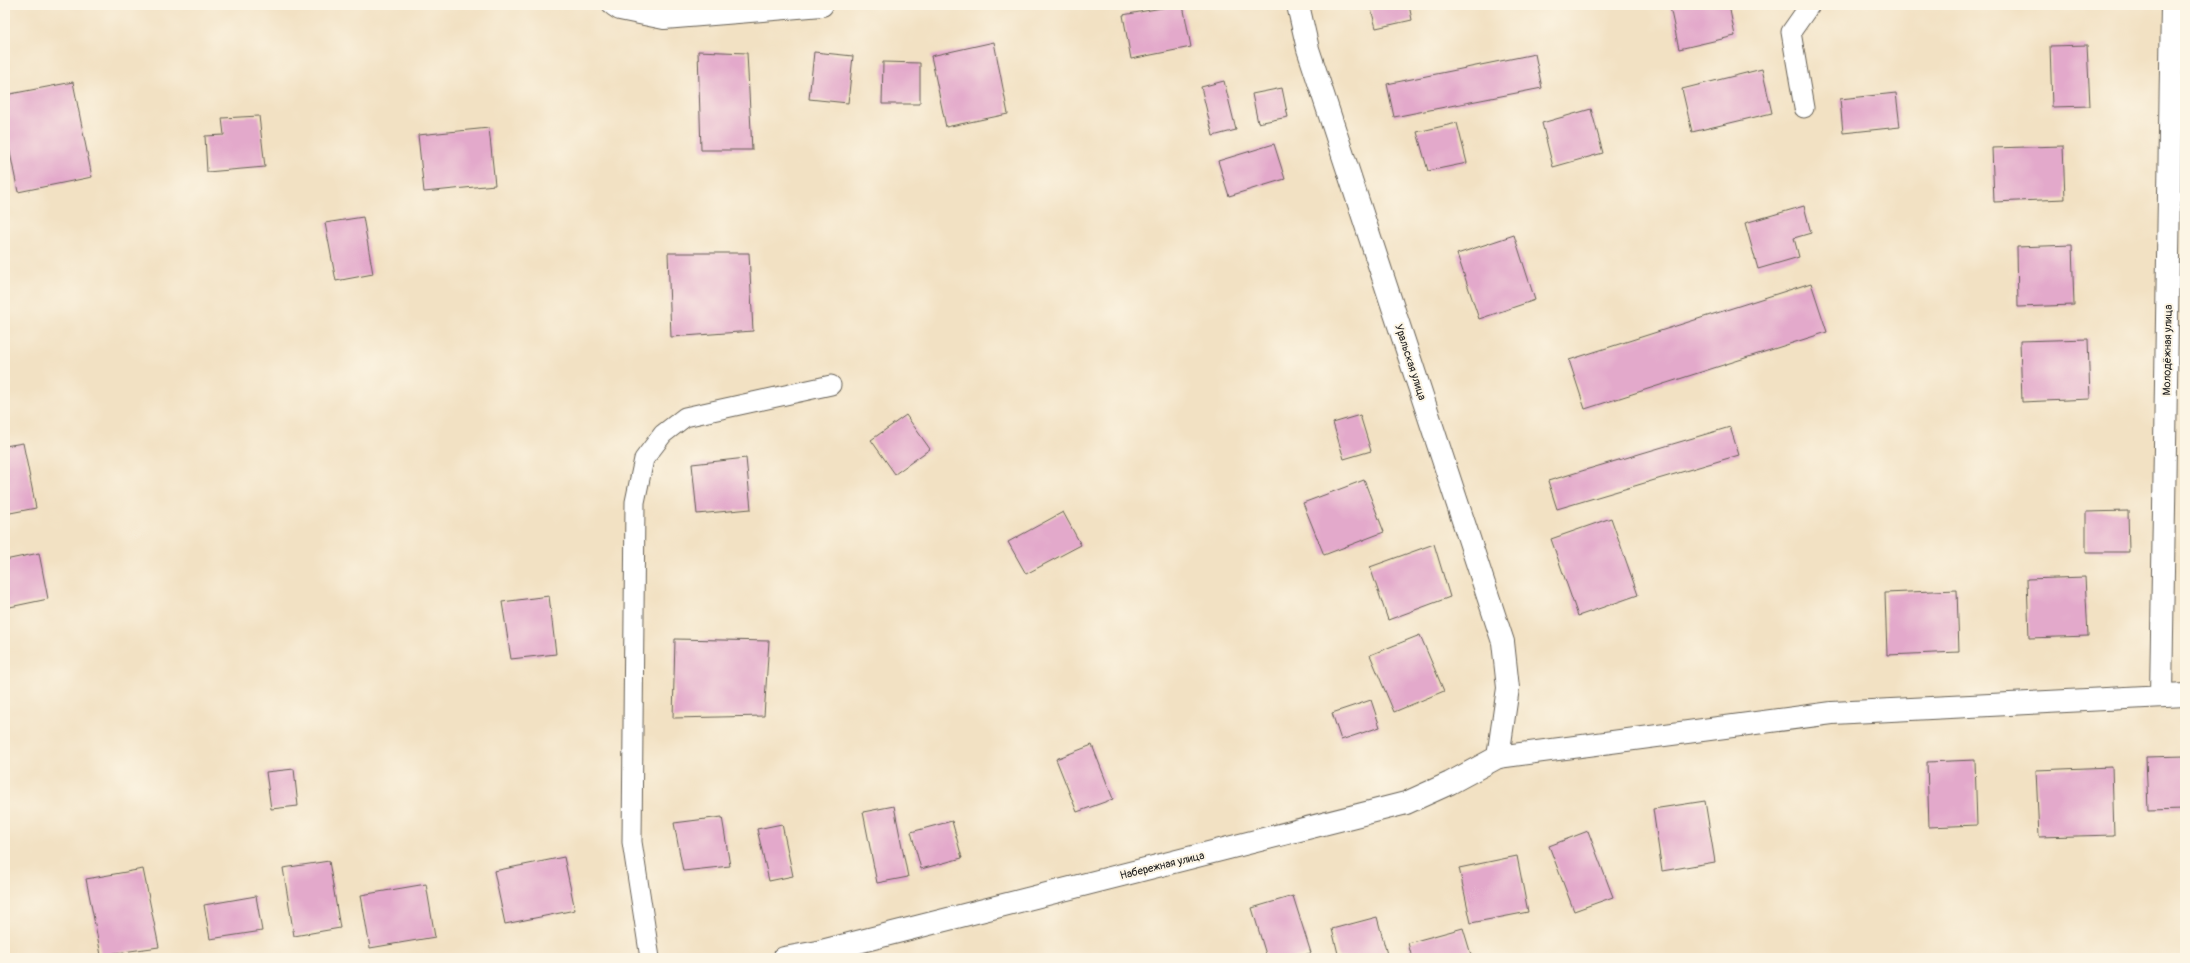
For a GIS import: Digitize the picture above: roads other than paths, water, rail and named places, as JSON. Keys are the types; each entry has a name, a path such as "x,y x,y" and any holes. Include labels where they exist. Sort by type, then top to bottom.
{"street":[{"path":"614,5 620,9 664,18 822,5"},
{"name":"Уральская улица","path":"1298,5 1310,56 1503,642 1508,688 1498,757"},
{"name":"Молодёжная улица","path":"2161,696 2172,5"},
{"path":"1498,757 1832,713 2185,695"},
{"name":"Набережная улица","path":"784,958 826,950 1406,804 1450,783 1498,757"}],"lane":[{"path":"1804,108 1791,32 1810,5"},
{"path":"650,958 632,842 635,502 644,459 663,434 685,417 831,384"}]}
